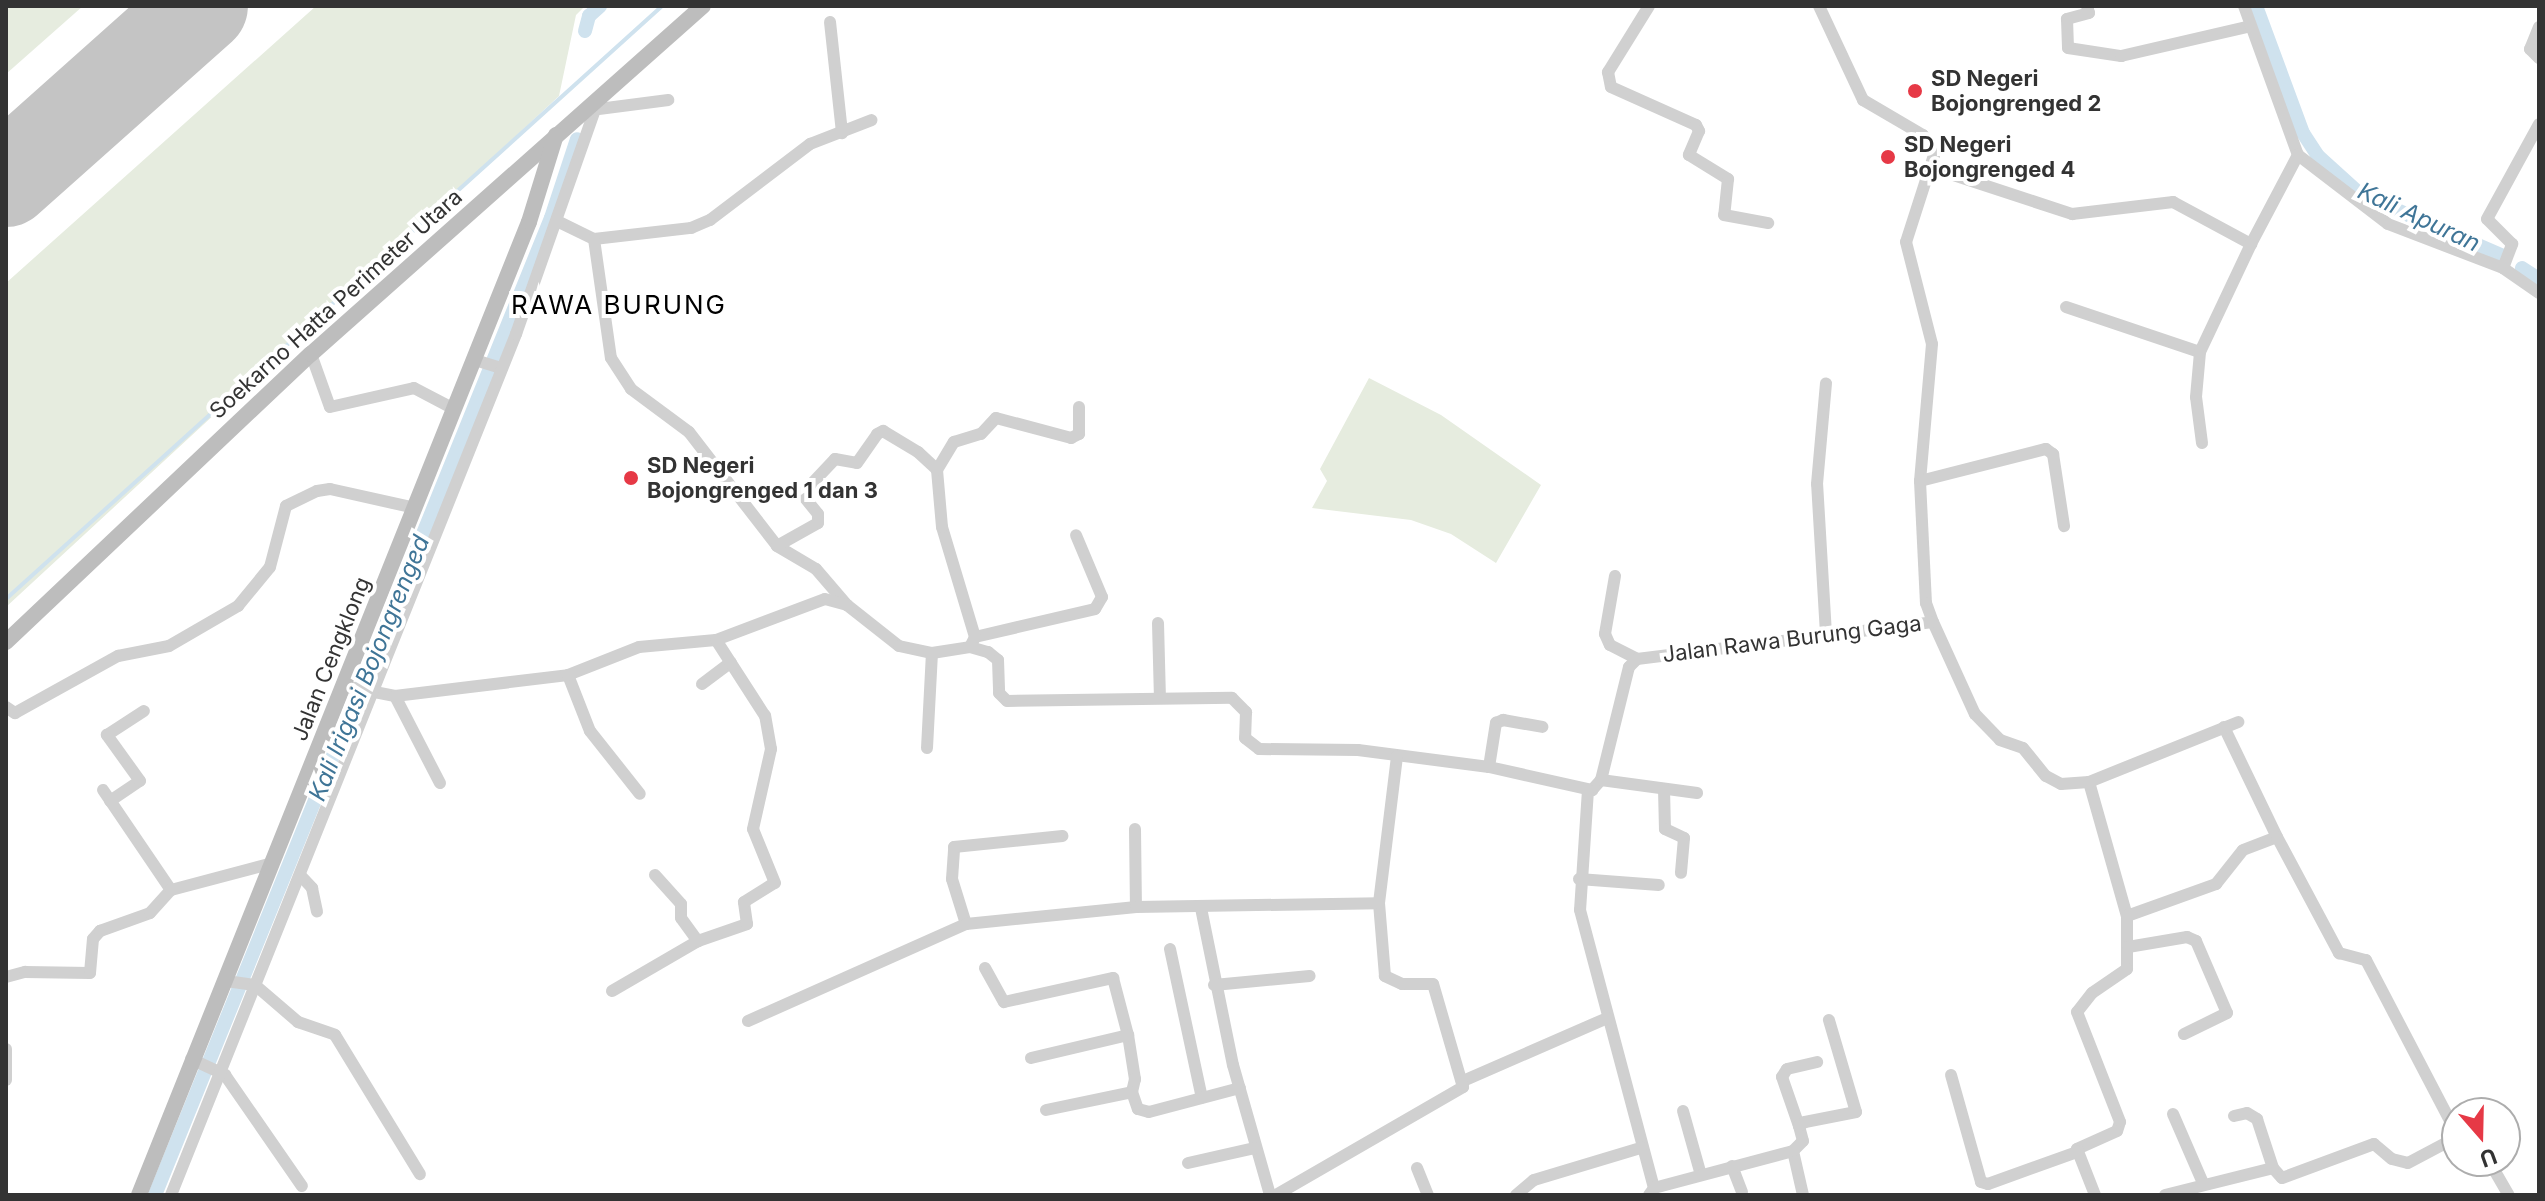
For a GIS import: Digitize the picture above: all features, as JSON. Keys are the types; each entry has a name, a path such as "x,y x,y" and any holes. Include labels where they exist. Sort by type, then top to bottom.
{"main road":[{"name":"Soekarno Hatta Perimeter Utara","path":"6,642 311,354 556,135 592,110 703,6"},
{"name":"Jalan Cengklong","path":"139,1195 347,687 454,409 478,361 529,222 556,135"}],"street":[{"path":"1649,6 1608,72 1611,87 1696,125 1699,131 1689,155 1728,179 1724,215 1768,223"},
{"path":"1819,6 1863,100 1923,135 1934,155 1906,242 1932,344 1920,481 1926,603 1975,714 2000,740 2023,748 2046,776 2061,784 2089,782 2238,722"},
{"path":"2087,6 2089,13 2067,19 2068,48 2121,56 2251,26"},
{"path":"2244,6 2298,155 2388,224 2503,268 2539,293"},
{"path":"830,22 842,133"},
{"path":"2539,27 2530,49 2539,58"},
{"path":"171,1195 251,984 300,875 559,222 592,110 668,100"},
{"path":"559,222 594,239 700,224 810,144 872,120"},
{"path":"2503,268 2512,244 2487,219 2539,124"},
{"path":"2202,443 2196,397 2200,352 2251,244 2298,155"},
{"path":"1929,167 2072,214 2173,202 2251,244"},
{"path":"594,239 611,358 631,389 689,432 777,546 816,569 847,605 899,646 932,653 1095,609 1102,597 1076,535"},
{"path":"2066,307 2200,352"},
{"path":"311,354 330,407 414,388 454,409"},
{"path":"478,361 499,367"},
{"path":"1826,383 1817,484 1826,634"},
{"path":"1079,407 1079,434 1071,438 996,418 981,434 954,442 937,470 942,527 972,642 998,660 999,693 1007,701 1232,698 1246,712 1245,738 1259,749 1332,748 1489,767 1588,790 1598,787 1601,780 1697,793"},
{"path":"777,546 818,523 818,514 802,494 835,459 857,463 877,434 883,431 918,452 937,470"},
{"path":"1920,481 2046,449 2053,454 2064,526"},
{"path":"6,707 15,713 118,656 169,646 238,606 270,567 286,506 317,491 330,489 415,508"},
{"path":"1615,576 1605,634 1610,645 1637,659"},
{"path":"347,687 371,694 395,696 568,675 639,647 716,640 795,607 825,599 847,605"},
{"name":"Jalan Rawa Burung Gaga","path":"1601,780 1629,667 1637,659 1933,622"},
{"path":"1158,623 1160,698"},
{"path":"612,991 698,941 747,924 744,902 775,883 753,829 771,749 765,716 716,640"},
{"path":"927,748 932,653"},
{"path":"702,684 731,662"},
{"path":"568,675 590,731 640,794"},
{"path":"395,696 440,783"},
{"path":"144,711 107,735 140,775 136,786 106,796 171,890"},
{"path":"1489,767 1496,723 1542,727"},
{"path":"2224,727 2277,837 2339,953 2366,960 2441,1105"},
{"path":"1201,908 1214,985 1255,1148 1273,1195 1459,1093 1463,1081 1433,984 1402,984 1385,976 1379,903 1397,756"},
{"path":"1951,1075 1981,1182 1988,1184 2077,1152 2081,1144 2119,1127 2077,1012 2092,993 2127,969 2127,916 2089,782"},
{"path":"1664,789 1665,829 1684,838 1681,873"},
{"path":"1588,790 1579,879 1580,910 1607,1018 1618,1045 1651,1191 1793,1151 1803,1141 1782,1077 1787,1069 1817,1062"},
{"path":"1135,829 1136,907"},
{"path":"966,924 952,879 954,847 1062,836"},
{"path":"2127,916 2216,884 2243,850 2277,837"},
{"path":"6,977 90,973 93,939 100,931 150,913 171,890 273,863"},
{"path":"300,875 312,888 317,911"},
{"path":"655,875 681,904 681,918 698,941"},
{"path":"1579,879 1659,885"},
{"path":"748,1021 966,924 1136,907 1379,903"},
{"path":"2128,947 2187,937 2196,941 2227,1013 2184,1034"},
{"path":"1170,949 1202,1098"},
{"path":"985,968 1004,1002 1113,978 1128,1035 1135,1079 1132,1092 1138,1109 1149,1112 1240,1088"},
{"path":"1214,985 1310,976"},
{"path":"228,981 251,984 298,1022 335,1035 420,1174"},
{"path":"1463,1081 1607,1018"},
{"path":"1799,1126 1856,1112 1829,1020"},
{"path":"1031,1058 1128,1035"},
{"path":"6,1049 6,1080"},
{"path":"194,1060 219,1070 302,1186"},
{"path":"1046,1110 1132,1092"},
{"path":"1683,1111 1701,1175"},
{"path":"2234,1116 2247,1113 2257,1119 2273,1168 2286,1178 2374,1144 2392,1159 2408,1163 2441,1145"},
{"path":"2173,1114 2203,1183"},
{"path":"1188,1163 1255,1148"},
{"path":"1516,1195 1534,1180 1641,1148"},
{"path":"1793,1151 1803,1195"},
{"path":"2077,1152 2095,1195"},
{"path":"1732,1166 1742,1192"},
{"path":"1417,1168 1428,1195"},
{"path":"2165,1195 2203,1183 2273,1168"},
{"path":"2498,1177 2509,1195"}],"shaded area":[{"path":"6,6 83,6 6,74"},
{"path":"316,6 585,6 576,15 559,96 6,607 6,283"},
{"path":"1369,378 1441,415 1541,485 1496,563 1451,534 1411,520 1312,508 1327,481 1320,469"}],"waterway":[{"name":"Kali Irigasi Bojongrenged","path":"585,31 589,16 600,6"},
{"path":"6,599 662,6"},
{"name":"Kali Apuran","path":"2256,6 2303,133 2318,156 2360,194 2501,255"},
{"name":"Kali Irigasi Bojongrenged","path":"155,1195 551,218 577,139"},
{"path":"2522,268 2539,279"}],"runway":[{"path":"6,180 201,6"}],"place":[{"name":"SD Negeri Bojongrenged 2","path":"1915,91"},
{"name":"SD Negeri Bojongrenged 4","path":"1888,157"},
{"name":"SD Negeri Bojongrenged 1 dan 3","path":"631,478"}],"district":[{"name":"RAWA BURUNG","path":"619,305"}]}
